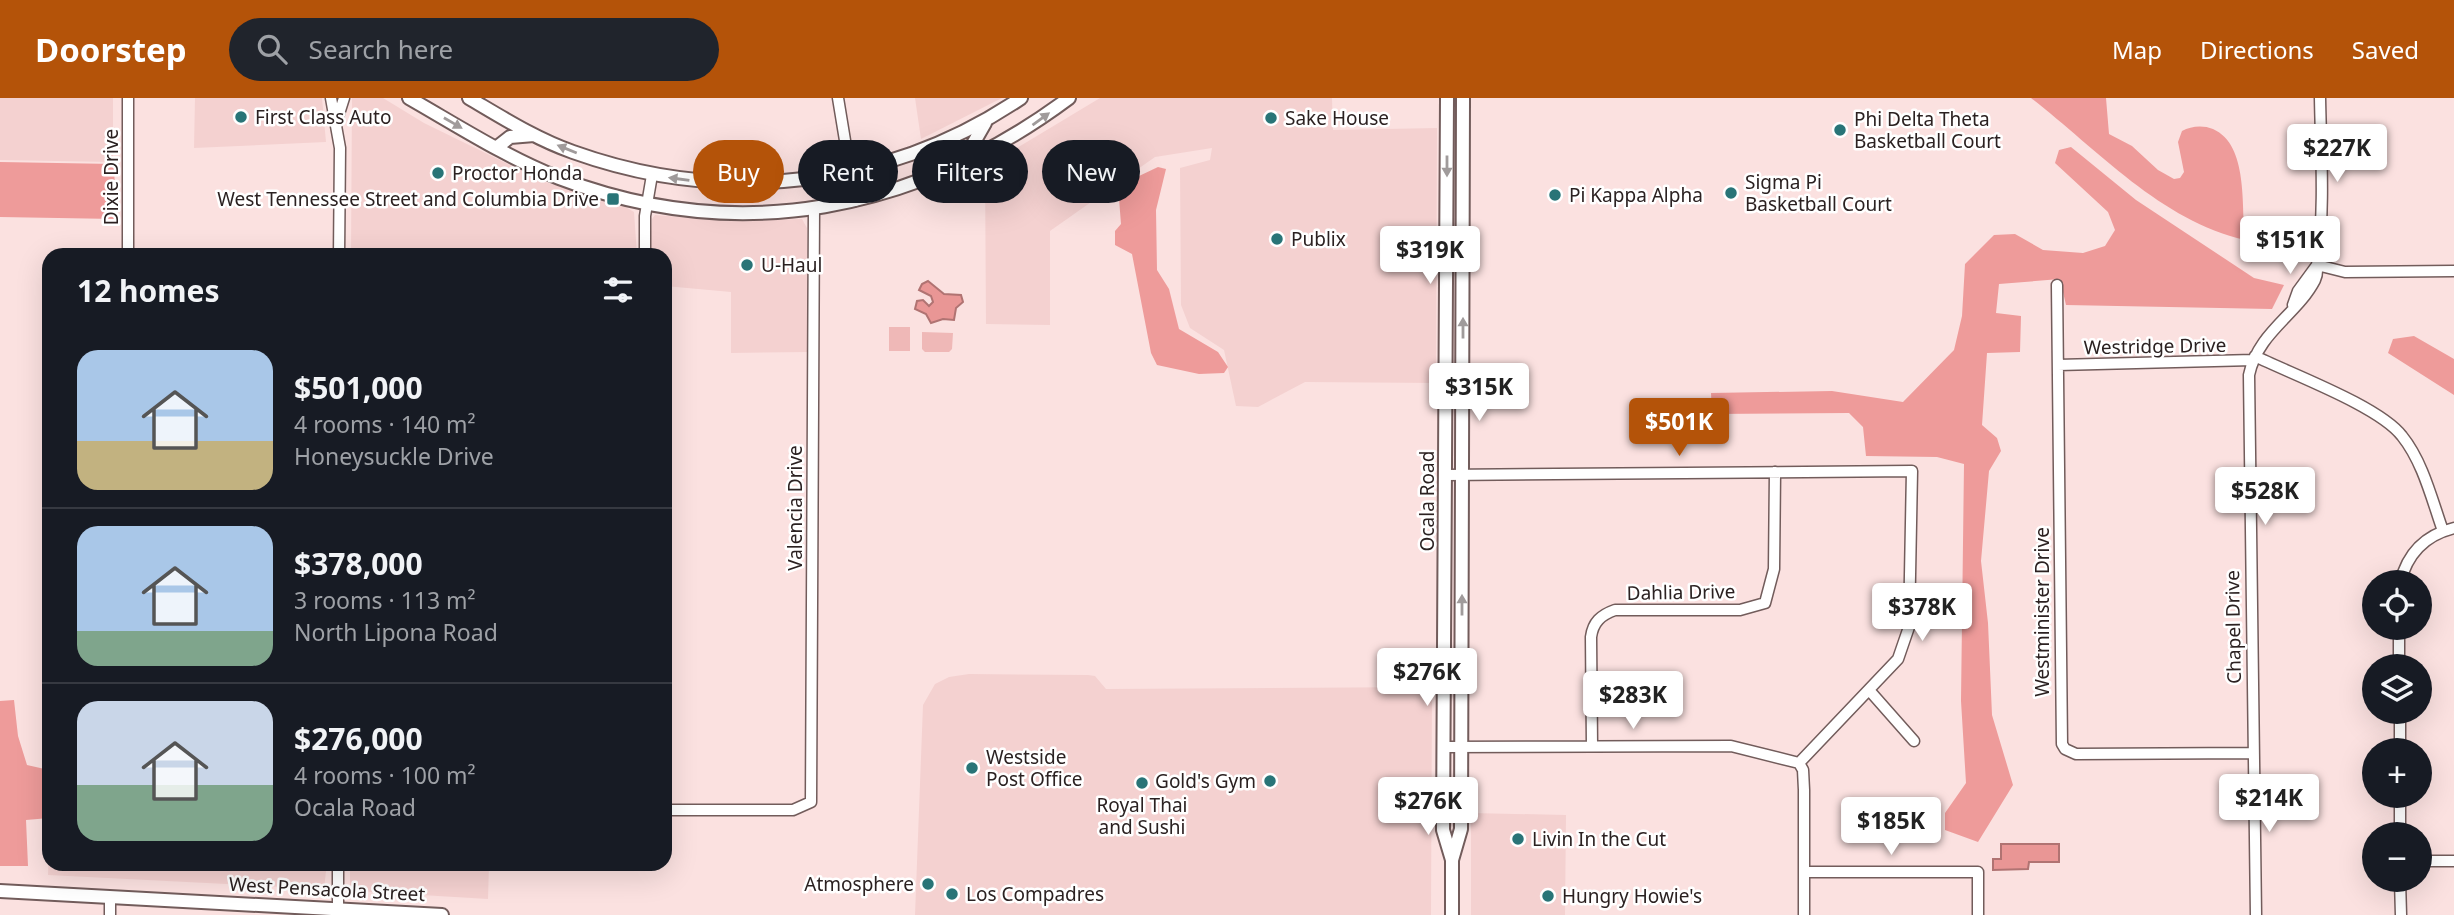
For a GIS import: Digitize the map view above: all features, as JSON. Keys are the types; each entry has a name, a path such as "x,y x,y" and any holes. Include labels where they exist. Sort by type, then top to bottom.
{"main road":[{"path":"410,98 496,148 559,178 648,202 683,209 736,212 814,208 843,203"},
{"path":"469,98 534,135 571,151 652,175 751,184 798,178"},
{"path":"898,159 987,120 1021,98"},
{"path":"1008,140 1069,98"},
{"name":"Ocala Road","path":"1447,98 1443,830 1452,860 1452,915"},
{"name":"Ocala Road","path":"1452,860 1461,830 1463,98"},
{"path":"975,140 987,120"},
{"path":"496,148 510,137 534,135"},
{"name":"West Pensacola Street","path":"0,891 442,915"}],"street":[{"name":"Dixie Drive","path":"128,98 128,248"},
{"path":"331,98 340,148 339,248"},
{"path":"336,124 344,98"},
{"path":"838,98 845,140"},
{"name":"Chapel Drive","path":"2256,915 2248,395 2254,358 2293,305 2305,297 2315,281 2322,242 2320,98"},
{"path":"645,248 652,175"},
{"name":"Valencia Drive","path":"672,810 793,810 808,806 813,791 814,208"},
{"path":"2317,265 2345,272 2454,271"},
{"name":"Westminister Drive","path":"2057,285 2062,744 2065,749 2076,754 2253,753"},
{"name":"Westridge Drive","path":"2058,365 2254,358 2367,410 2398,431 2449,529"},
{"path":"1446,475 1912,471 1907,638 1898,659 1799,763"},
{"name":"Dahlia Drive","path":"1592,746 1591,637 1598,619 1615,610 1740,610 1765,603 1774,569 1775,472"},
{"path":"2403,570 2416,549 2449,529"},
{"path":"1869,690 1913,741"},
{"path":"1443,747 1731,746 1799,763 1803,770 1804,915"},
{"path":"2432,862 2454,861"},
{"path":"338,871 338,909"},
{"path":"1804,872 1978,872 1978,915"},
{"path":"2400,892 2401,915"},
{"path":"110,897 110,915"}],"shaded area":[{"path":"0,98 113,98 113,162 0,160"},
{"path":"195,98 322,98 326,142 194,148"},
{"name":"Proctor Honda","path":"352,98 383,98 424,123 545,182 624,206 634,212 637,248 351,248"},
{"path":"915,98 1002,98 921,139"},
{"path":"1100,98 1332,98 1333,130 1437,128 1436,383 1305,382 1258,407 1236,406 1224,350 1190,328 1181,305 1180,168 1210,160 1212,148 1155,157 1140,168 1140,140 1042,140 1042,203 1090,203 1050,231 1050,325 986,324 985,203 1028,203 1028,141"},
{"path":"2031,98 2106,98 2109,134 2132,146 2158,170 2174,179 2180,178 2184,172 2178,142 2182,131 2197,127 2213,129 2225,137 2238,162 2245,240 2214,231 2158,200"},
{"path":"2071,147 2136,200 2254,278 2284,285 2272,309 2066,305 2060,279 1999,284 1996,313 2021,316 2020,352 1987,353 1982,425 1997,438 2001,451 1989,471 1981,561 1988,623 1992,715 2013,785 1978,842 1945,830 1945,813 1966,783 1961,701 1964,464 1937,457 1866,456 1863,427 1849,413 1712,414 1711,393 1832,391 1903,402 1954,350 1962,316 1965,264 1994,235 2015,234 2043,250 2083,253 2105,246 2115,230 2108,212 2055,163 2059,150"},
{"path":"0,162 114,164 116,219 0,217"},
{"path":"1158,167 1166,169 1156,210 1157,270 1169,289 1179,329 1218,352 1228,367 1224,373 1199,374 1157,365 1151,353 1132,254 1115,245 1115,231 1121,224 1119,203 1140,203 1140,176"},
{"path":"655,215 731,221 802,219 807,228 809,352 731,353 731,292 672,287 672,248 650,248 652,219"},
{"path":"928,281 944,294 961,295 963,302 956,308 954,320 943,319 931,323 926,314 915,309 917,301 923,300 929,306 933,302 931,296 919,290 922,284"},
{"path":"889,327 910,327 910,351 889,351"},
{"path":"922,332 953,333 952,349 949,352 925,352 922,349"},
{"path":"2414,336 2454,359 2454,395 2388,353 2393,339"},
{"path":"969,674 1088,675 1095,676 1106,689 1432,687 1431,915 915,915 923,705 935,684 949,677"},
{"path":"14,700 18,736 27,765 42,768 42,819 26,820 28,866 0,866 0,701"},
{"path":"1471,813 1566,815 1565,915 1471,915"},
{"path":"2001,844 2059,844 2059,862 2029,862 2028,869 1993,870 1993,859 2001,859"},
{"path":"48,871 326,871 324,889 48,875"},
{"path":"350,871 489,871 488,899 355,891 350,885"}],"place":[{"name":"First Class Auto","path":"241,117"},
{"name":"Sake House","path":"1271,118"},
{"name":"Phi Delta Theta Basketball Court","path":"1840,130"},
{"name":"Proctor Honda","path":"438,173"},
{"name":"Sigma Pi Basketball Court","path":"1731,193"},
{"name":"Pi Kappa Alpha","path":"1555,195"},
{"name":"West Tennessee Street and Columbia Drive","path":"613,199"},
{"name":"Publix","path":"1277,239"},
{"name":"U-Haul","path":"747,265"},
{"name":"Westside Post Office","path":"972,768"},
{"name":"Gold's Gym","path":"1270,781"},
{"name":"Royal Thai and Sushi","path":"1142,783"},
{"name":"Livin In the Cut","path":"1518,839"},
{"name":"Atmosphere","path":"928,884"},
{"name":"Los Compadres","path":"952,894"},
{"name":"Hungry Howie's","path":"1548,896"}]}
